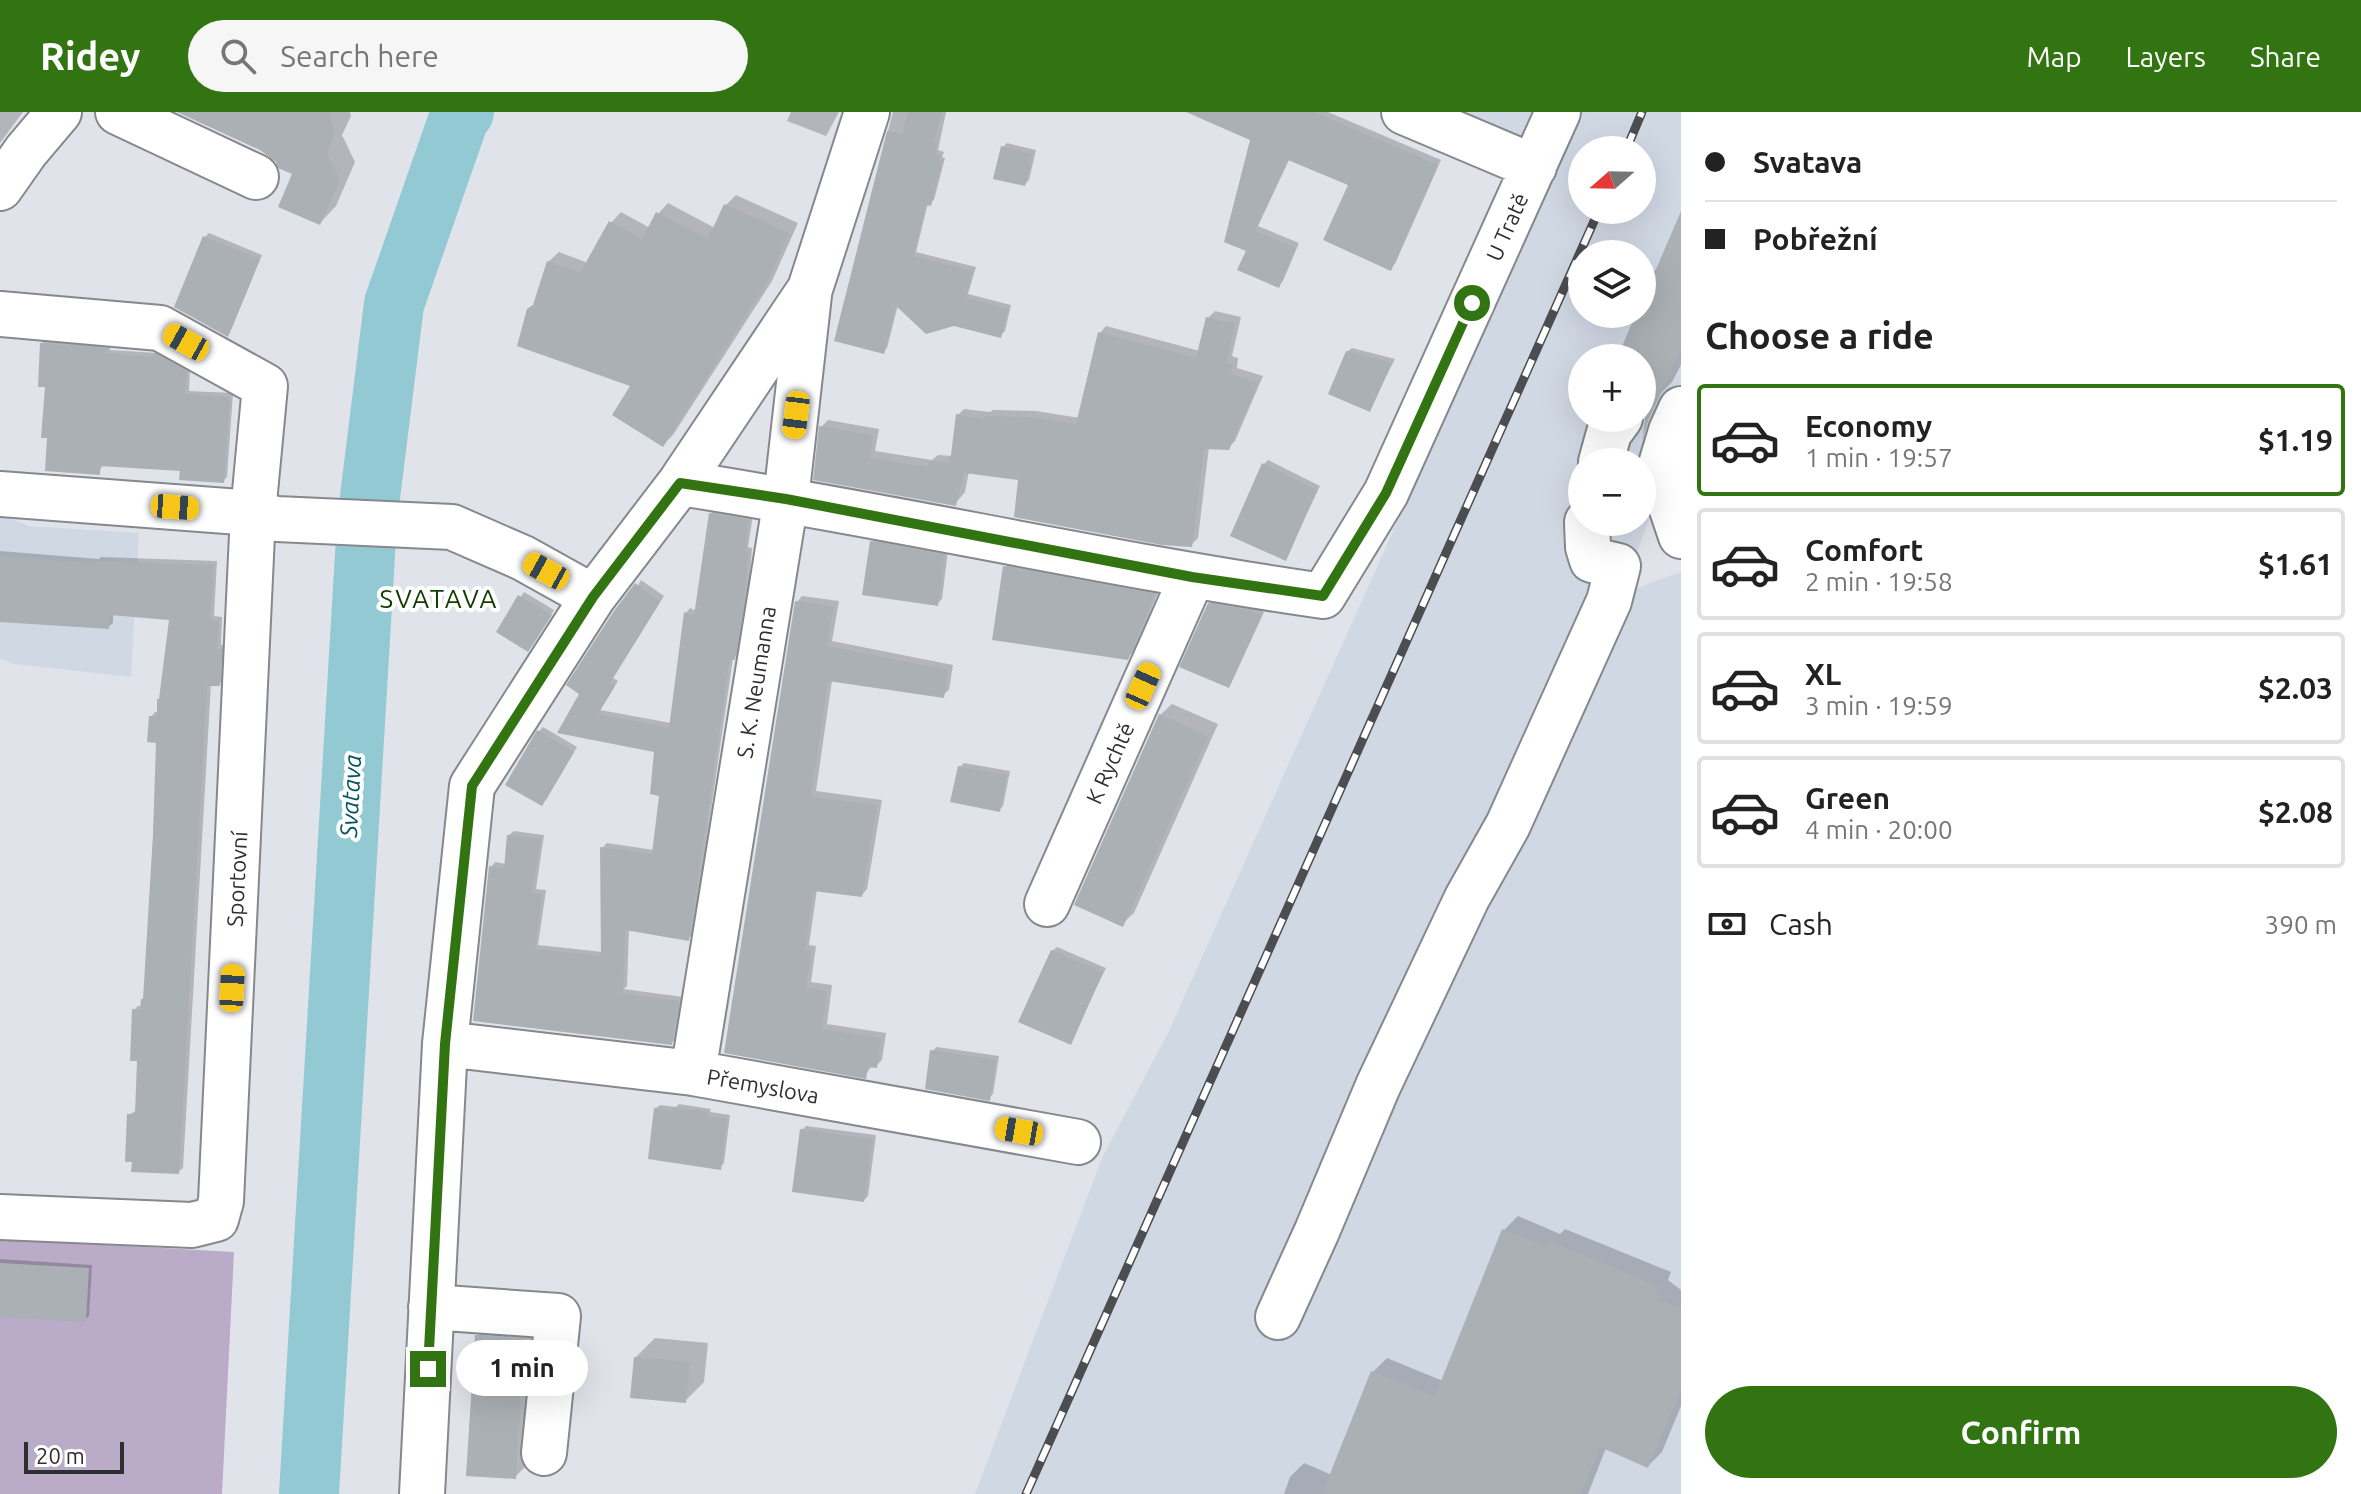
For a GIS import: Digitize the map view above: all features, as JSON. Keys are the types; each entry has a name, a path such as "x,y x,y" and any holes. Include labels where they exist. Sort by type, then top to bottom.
{"street":[{"path":"0,188 59,112"},
{"path":"118,112 256,177"},
{"name":"S. K. Neumanna","path":"693,1073 786,499 810,289 867,112"},
{"path":"1404,112 1534,167"},
{"name":"U Tratě","path":"1192,577 1323,596 1386,493 1558,112"},
{"name":"S. K. Neumanna","path":"422,1494 445,1044 472,786 593,597 680,483 810,289"},
{"path":"0,314 160,328 265,386 265,516"},
{"path":"1588,536 1592,560 1618,566 1681,538 1659,471 1665,417"},
{"path":"680,483 786,499 1192,577"},
{"path":"0,494 265,516 452,527 523,558 593,597"},
{"name":"Sportovní","path":"0,1217 192,1225 216,1219 221,1201 265,516"},
{"path":"1278,1317 1384,1073 1467,898 1508,825 1609,601 1618,566"},
{"name":"K Rychtě","path":"1047,904 1192,577"},
{"name":"Přemyslova","path":"445,1044 693,1073 1078,1142"},
{"path":"431,1307 558,1316 544,1453"}],"shaded area":[{"path":"1449,112 1534,112 1520,143"},
{"path":"1581,112 1681,112 1681,433 1656,501 1656,448 1568,448 1568,536 1643,536 1620,598 1681,572 1681,1494 975,1494 1102,1158 1168,1033 1568,141 1568,224 1656,224 1656,136 1570,136"},
{"path":"0,514 28,526 139,533 131,677 14,664 0,659"},
{"path":"0,1239 234,1252 222,1494 0,1494"}],"building":[{"path":"177,112 329,112 335,134 327,153 340,180 320,225 278,207 292,174 278,168 276,162 260,150"},
{"path":"908,112 942,112 934,142 937,143 935,154 941,156 939,161 942,162 931,206 926,205 913,256 973,271 966,298 1008,309 1001,338 954,326 926,334 896,306 884,354 834,341 887,131 902,134"},
{"path":"1186,112 1314,112 1438,165 1391,271 1323,240 1348,185 1288,160 1255,231 1296,248 1279,288 1237,270 1246,251 1224,242 1250,140"},
{"path":"1001,146 1033,154 1025,186 993,179"},
{"path":"724,204 789,233 762,294 663,447 612,415 630,386 517,346 527,309 533,305 547,261 580,273 609,221 642,239 656,212 708,239"},
{"path":"1681,211 1681,350 1656,404 1656,344 1623,344 1630,328 1656,328 1656,269"},
{"path":"203,236 260,259 228,337 174,307"},
{"path":"1206,317 1235,324 1226,363 1233,365 1231,374 1258,383 1229,450 1204,449 1192,547 1162,545 1014,517 1018,480 964,473 956,506 813,480 819,426 873,435 870,458 928,467 929,461 950,463 956,414 984,419 984,416 1028,417 1076,424 1098,332 1196,358"},
{"path":"40,343 107,348 106,353 153,357 154,353 187,371 185,394 230,397 224,483 179,480 180,471 100,466 100,475 45,471 47,438 41,438 45,387 38,387"},
{"path":"1346,351 1392,363 1370,412 1328,394"},
{"path":"1262,463 1317,490 1286,561 1230,536"},
{"path":"709,513 749,520 745,551 748,552 745,595 735,660 731,660 729,666 689,941 625,930 623,993 618,993 679,1001 672,1045 473,1021 489,866 504,868 507,835 541,839 532,893 542,894 535,949 601,956 600,847 652,854 659,796 650,794 654,752 557,733 579,694 566,685 635,583 660,602 610,683 615,686 598,714 669,728 684,612 694,616"},
{"path":"870,541 945,555 938,606 862,595"},
{"path":"0,556 95,563 214,565 210,620 219,621 217,649 222,649 220,686 207,686 179,1174 131,1172 132,1162 125,1162 127,1114 135,1114 137,1061 130,1061 132,1009 140,1010 143,999 153,835 156,743 147,742 149,716 157,716 169,620 110,615 109,629 0,622"},
{"path":"1003,566 1155,594 1128,660 992,640"},
{"path":"518,595 552,615 528,652 496,632"},
{"path":"795,601 834,607 827,646 948,670 944,698 828,681 811,797 877,805 862,897 813,891 805,950 811,951 806,988 827,991 822,1029 881,1038 877,1068 868,1067 866,1079 724,1053"},
{"path":"1208,603 1262,616 1229,688 1179,667"},
{"path":"1159,714 1208,736 1123,927 1074,905"},
{"path":"537,730 574,752 542,806 505,785"},
{"path":"958,766 1007,775 1000,812 950,802"},
{"path":"1051,950 1103,972 1071,1045 1018,1022"},
{"path":"930,1050 996,1060 990,1101 925,1089"},
{"path":"673,1107 708,1112 707,1116 727,1119 721,1170 648,1159 654,1108 672,1111"},
{"path":"800,1129 873,1139 864,1202 792,1192"},
{"path":"1502,1229 1547,1247 1549,1241 1658,1286 1655,1294 1661,1296 1660,1300 1681,1309 1681,1390 1648,1468 1600,1447 1581,1494 1322,1494 1371,1371 1435,1396"},
{"path":"0,1263 89,1268 86,1322 0,1317"},
{"path":"475,1335 524,1339 516,1479 466,1476"},
{"path":"634,1357 690,1362 686,1403 630,1398"}],"waterway":[{"name":"Svatava","path":"309,1494 367,521 394,304 460,115 464,112"}],"railway":[{"path":"1632,136 1642,112"},
{"path":"1026,1494 1593,224"}],"district":[{"name":"SVATAVA","path":"439,599"}],"route":[{"path":"428,1369 445,1044 472,786 593,597 680,483 786,499 1192,577 1323,596 1386,493 1472,303"}]}
